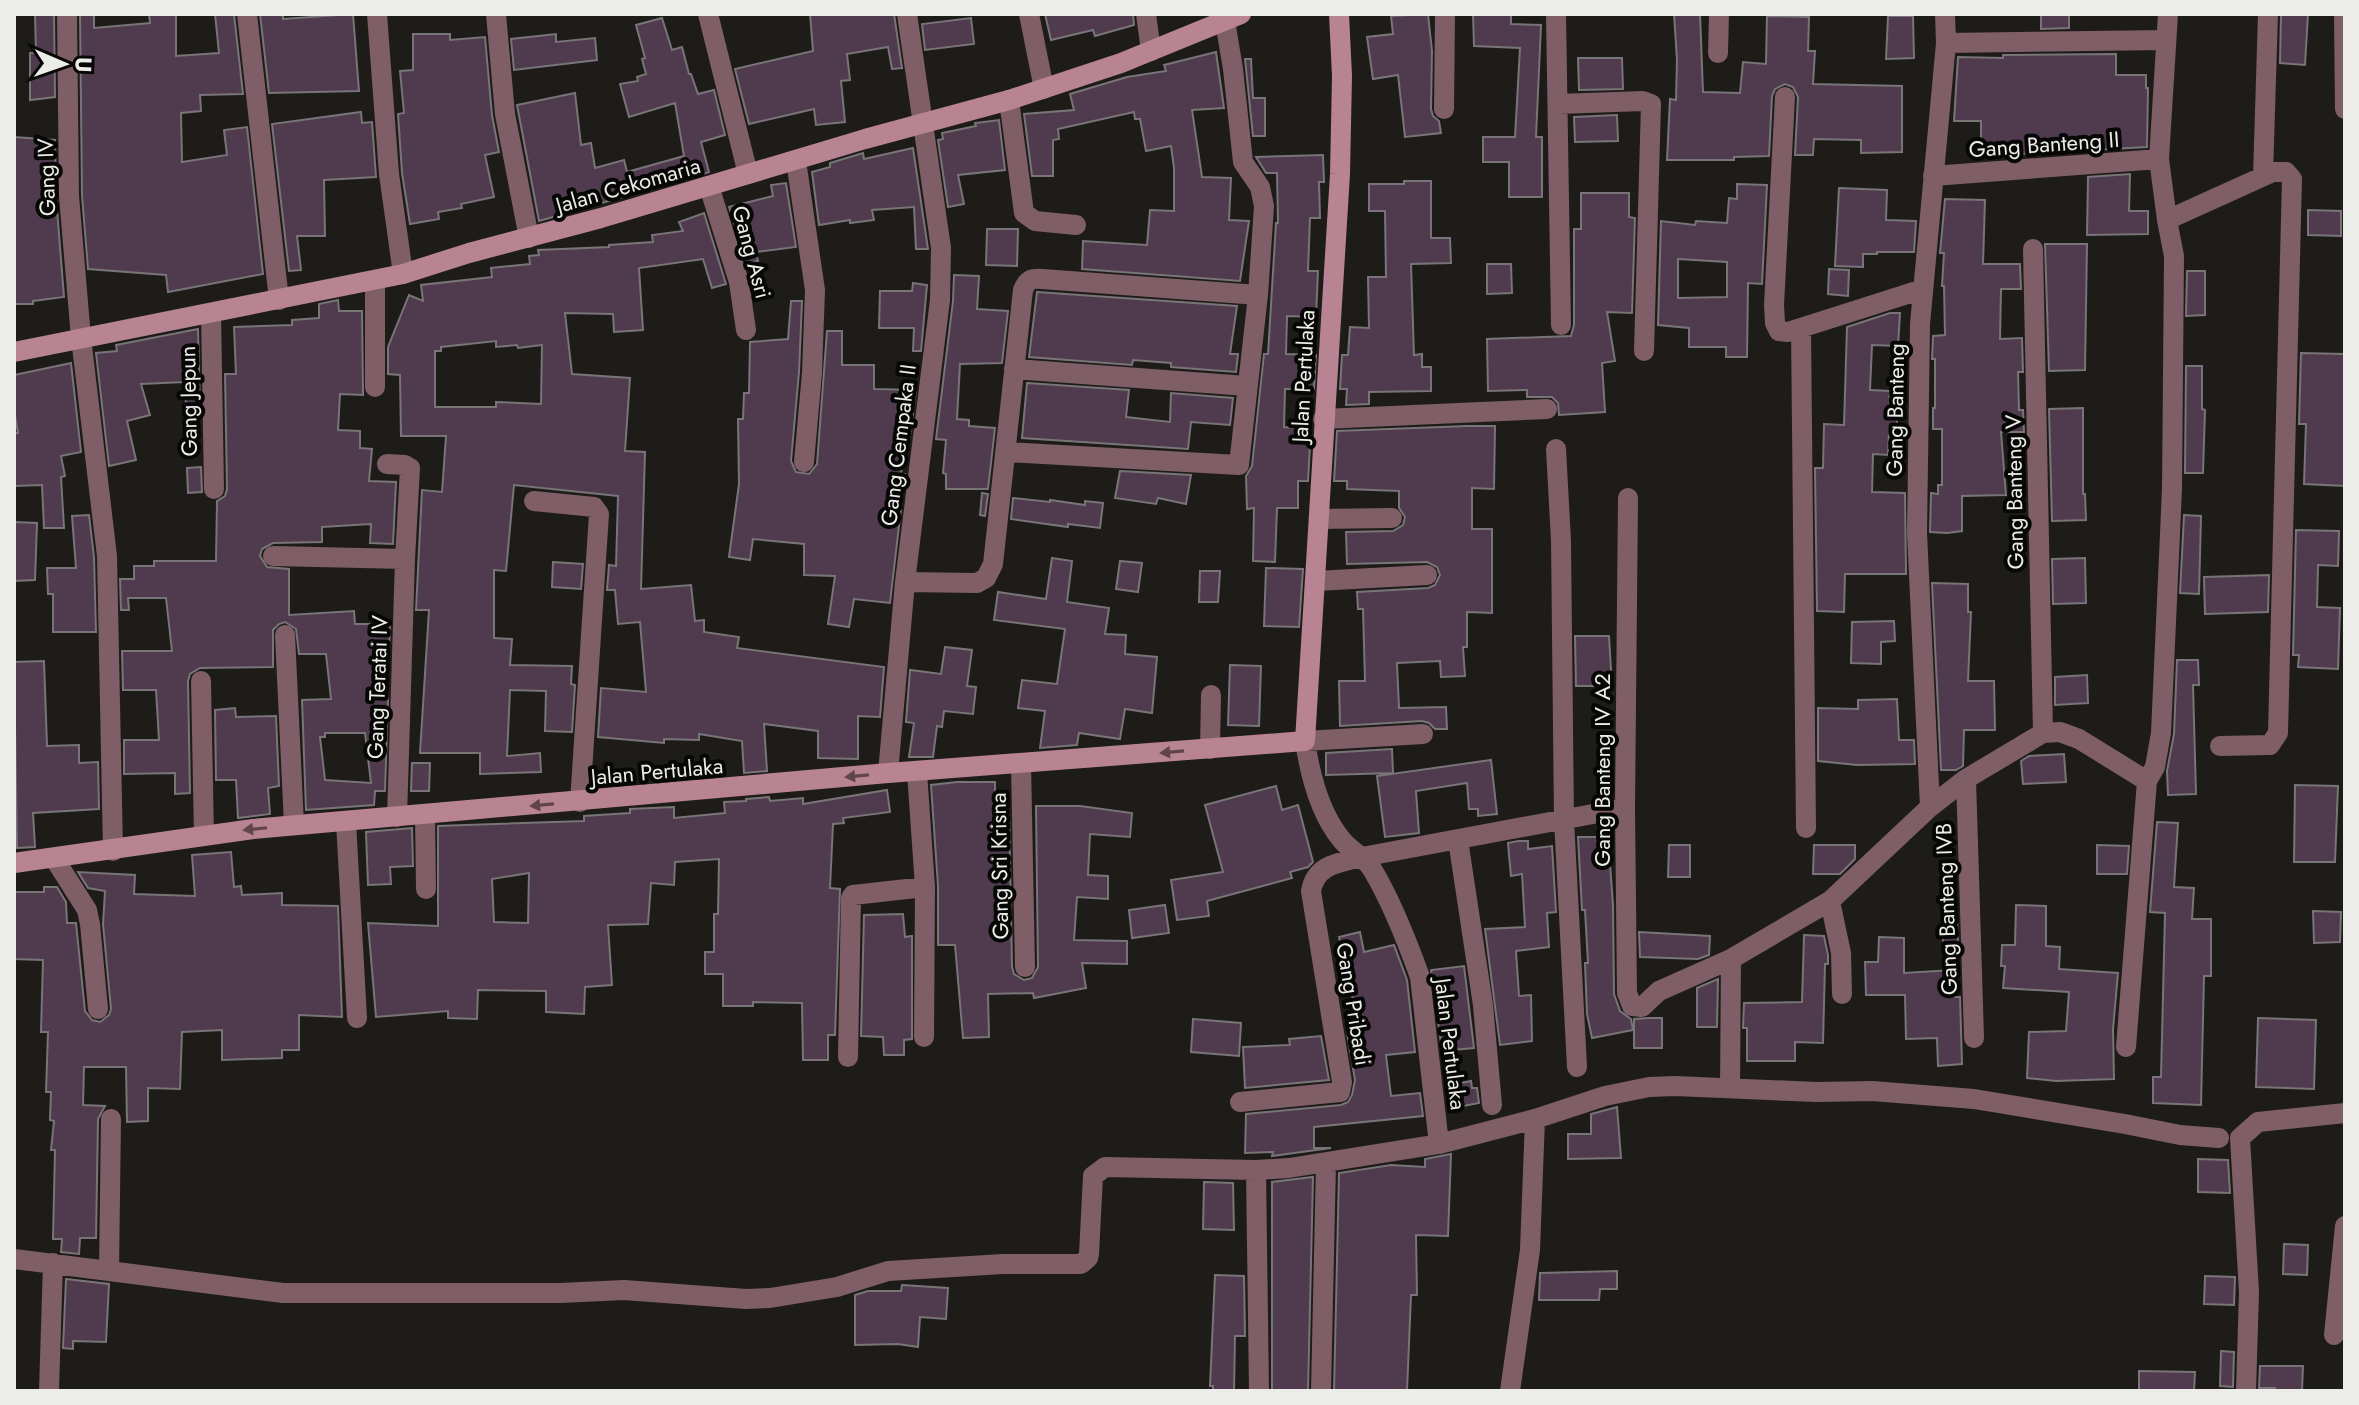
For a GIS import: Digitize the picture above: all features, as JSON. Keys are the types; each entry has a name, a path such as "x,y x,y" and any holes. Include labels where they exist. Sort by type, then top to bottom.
{"street":[{"name":"Gang IV","path":"67,14 69,196 81,338 107,556 113,851"},
{"path":"247,14 279,300"},
{"path":"377,14 389,174 403,274"},
{"path":"496,14 505,114 529,238"},
{"path":"708,14 748,174"},
{"name":"Gang Cempaka II","path":"888,773 905,582 940,300 941,248 907,14"},
{"path":"1029,14 1044,89"},
{"path":"1146,14 1151,51"},
{"name":"Jalan Pertulaka","path":"1339,14 1342,76 1340,174 1305,741 1312,776 1328,820 1343,842 1362,857 1389,903 1420,977 1439,1144"},
{"path":"1444,109 1445,14"},
{"path":"1556,14 1561,325"},
{"path":"1718,53 1719,14"},
{"name":"Gang Banteng","path":"1930,807 1917,533 1923,289 1946,43 1945,14"},
{"path":"2126,1047 2147,781 2155,767 2161,733 2172,489 2174,256 2159,159 2168,14"},
{"path":"2263,176 2268,14"},
{"path":"2344,14 2345,109"},
{"name":"Jalan Cekomaria","path":"14,352 403,274 1009,100 1151,51 1233,18"},
{"path":"1006,452 1239,465 1258,295 1264,206 1260,187 1243,162 1233,69 1233,18"},
{"path":"1946,43 2165,40"},
{"path":"1785,97 1774,315 1781,332 1923,289"},
{"path":"1009,100 1024,213 1035,221 1076,225"},
{"path":"1558,104 1643,101 1651,104 1644,351"},
{"name":"Gang Banteng II","path":"1933,176 2159,159"},
{"path":"796,161 815,290 804,462"},
{"path":"2167,220 2263,176 2286,172 2292,179 2278,733 2270,745 2220,746"},
{"name":"Gang Asri","path":"709,186 739,282 746,330"},
{"name":"Gang Banteng V","path":"2033,249 2043,733"},
{"path":"905,582 977,583 986,578 993,564 1026,282 1032,278 1258,295"},
{"path":"375,281 375,387"},
{"name":"Gang Jepun","path":"211,313 214,489"},
{"path":"1801,328 1806,828"},
{"path":"1014,369 1247,386"},
{"path":"1323,419 1547,409"},
{"path":"1556,449 1561,541 1564,820 1577,1067"},
{"name":"Gang Teratai IV","path":"387,464 410,468 397,817"},
{"name":"Gang Banteng IV A2","path":"1628,498 1625,808 1628,1000 1632,1006 1642,1007 1659,991 1731,959"},
{"path":"534,501 594,507 599,514 580,802"},
{"path":"1319,519 1392,518"},
{"path":"273,556 405,559"},
{"path":"1316,581 1427,575"},
{"path":"285,635 294,825"},
{"path":"201,681 204,836"},
{"path":"1210,749 1211,695"},
{"path":"1730,1089 1731,959 1830,901 1930,807 1966,779 2043,733 2060,732 2079,739 2147,781"},
{"path":"1305,741 1423,734"},
{"name":"Jalan Pertulaka","path":"14,863 294,825 888,773 1305,741"},
{"name":"Gang Sri Krisna","path":"1021,764 1025,967"},
{"path":"917,772 925,887 924,1037"},
{"name":"Gang Banteng IVB","path":"1966,779 1974,1038"},
{"path":"1362,857 1625,808"},
{"path":"425,815 426,889"},
{"path":"346,822 357,1018"},
{"path":"1458,840 1483,1005 1492,1105"},
{"name":"Gang Pribadi","path":"1240,1102 1340,1092 1342,1082 1311,891 1313,880 1326,867 1362,857"},
{"path":"54,858 87,910 98,1009"},
{"path":"848,1057 851,898 864,893 925,887"},
{"path":"1830,901 1841,953 1842,994"},
{"path":"14,1259 109,1266 298,1293 560,1293 624,1290 770,1298 837,1287 888,1271 1003,1264 1081,1264 1089,1254 1093,1176 1097,1171 1110,1167 1256,1170 1326,1163 1439,1144 1535,1119 1605,1096 1649,1087 1872,1091 1974,1099 2180,1135 2219,1138"},
{"path":"2246,1391 2249,1292 2240,1138 2258,1122 2345,1113"},
{"path":"109,1266 111,1119"},
{"path":"1510,1391 1530,1250 1535,1119"},
{"path":"1321,1391 1326,1163"},
{"path":"1256,1170 1259,1391"},
{"path":"2334,1335 2345,1226"},
{"path":"49,1391 53,1263"}],"building":[{"path":"35,14 54,14 55,97 30,100 30,53 36,53"},
{"path":"80,14 94,14 94,28 150,23 149,14 176,14 176,56 219,53 215,14 234,14 243,94 200,95 201,111 181,113 182,162 227,155 224,130 247,127 263,274 168,292 166,275 88,269 82,195"},
{"path":"260,14 283,14 283,19 353,14 359,91 269,93"},
{"path":"810,14 894,14 902,68 892,69 888,47 847,54 850,80 841,81 845,122 816,125 814,109 749,124 735,69 813,51"},
{"path":"1045,14 1133,14 1134,25 1095,36 1093,30 1051,40"},
{"path":"1428,14 1432,51 1431,109 1439,121 1441,133 1405,137 1398,75 1373,79 1367,37 1393,34 1391,16"},
{"path":"1473,14 1511,14 1511,24 1541,25 1536,137 1542,137 1542,197 1509,197 1509,162 1483,162 1483,137 1515,137 1520,48 1474,46"},
{"path":"1674,14 1700,14 1703,92 1740,93 1743,62 1766,64 1767,16 1809,17 1808,51 1815,51 1813,84 1902,86 1902,152 1861,153 1861,140 1814,139 1813,155 1795,155 1798,97 1793,87 1785,84 1775,89 1772,96 1769,156 1734,157 1734,160 1667,160 1670,99 1676,100"},
{"path":"2041,14 2069,14 2069,28 2041,29"},
{"path":"2281,14 2308,14 2305,65 2280,63"},
{"path":"1888,16 1913,16 1914,58 1886,59"},
{"path":"662,18 672,50 682,47 698,94 714,90 725,135 701,142 709,172 539,221 517,105 575,93 581,145 591,143 595,168 624,160 627,172 684,156 675,103 629,117 620,84 638,81 637,77 646,74 636,25"},
{"path":"971,18 974,44 925,50 922,24"},
{"path":"413,34 450,34 450,40 485,37 492,115 499,152 485,155 494,197 438,212 439,219 410,224 402,173 398,114 404,113 400,71 413,70"},
{"path":"556,34 556,42 595,38 597,60 514,70 511,39"},
{"path":"1216,52 1224,108 1192,110 1202,177 1231,178 1229,220 1249,221 1240,281 1082,269 1083,241 1147,245 1150,210 1174,211 1171,146 1146,151 1140,119 1135,119 1134,112 1058,129 1059,139 1053,140 1053,176 1032,176 1024,114 1074,110 1070,94 1127,77 1166,71 1164,65"},
{"path":"2116,54 2116,75 2146,75 2147,147 2019,154 2000,158 1981,156 1981,121 1954,121 1958,57"},
{"path":"1578,58 1622,58 1623,89 1579,90"},
{"path":"1245,59 1251,59 1253,98 1265,98 1265,136 1253,136"},
{"path":"361,112 362,123 372,122 376,177 324,180 325,236 297,236 301,270 289,271 272,124"},
{"path":"1617,115 1618,141 1575,142 1574,117"},
{"path":"999,120 1005,170 958,175 964,204 948,207 938,140 943,139 942,133 976,126 975,123"},
{"path":"14,137 55,140 64,297 33,301 33,304 14,304"},
{"path":"913,148 928,249 916,249 914,207 872,210 874,220 819,225 812,172 863,153 864,159"},
{"path":"1323,155 1324,182 1319,182 1320,218 1310,218 1308,271 1318,271 1316,317 1287,316 1286,354 1316,355 1314,389 1285,389 1284,427 1311,429 1308,481 1298,481 1298,508 1277,508 1275,562 1253,561 1254,508 1247,509 1246,476 1252,466 1264,354 1268,354 1278,223 1277,173 1266,173 1256,157"},
{"path":"2130,174 2129,211 2148,211 2148,234 2087,235 2088,177"},
{"path":"1404,181 1431,181 1431,238 1450,238 1451,263 1411,264 1414,355 1422,354 1422,367 1431,367 1431,391 1369,392 1369,404 1346,405 1347,389 1340,389 1342,355 1348,355 1350,327 1369,328 1368,277 1386,277 1385,211 1369,211 1369,184 1404,184"},
{"path":"786,183 796,247 756,252 758,261 747,263 729,207 773,196 771,185"},
{"path":"1737,184 1767,185 1762,284 1748,283 1747,357 1726,357 1726,347 1689,347 1689,328 1658,325 1661,221 1695,225 1696,221 1727,223 1729,198 1737,199","holes":["1678,259 1727,262 1727,297 1678,298"]},
{"path":"1839,188 1887,190 1886,220 1916,221 1914,252 1863,254 1863,267 1835,266"},
{"path":"1581,193 1629,193 1629,217 1635,218 1632,313 1607,312 1615,361 1602,363 1605,412 1559,415 1558,403 1552,397 1527,397 1527,390 1488,391 1487,339 1571,336 1574,325 1574,229 1581,229"},
{"path":"1945,199 1985,200 1983,264 2020,264 2021,289 2001,289 2000,339 2022,338 2023,372 2018,372 2019,410 2023,410 2024,432 2001,432 2006,495 1962,496 1962,531 1947,533 1930,532 1931,493 1938,494 1938,485 1942,485 1942,429 1933,429 1935,359 1932,359 1933,336 1945,335 1942,286 1944,253 1940,253"},
{"path":"2308,210 2341,211 2341,236 2308,235"},
{"path":"704,213 726,284 712,288 703,259 639,268 643,330 614,332 613,314 565,313 572,374 630,378 625,451 645,452 641,589 691,585 695,621 704,620 704,632 739,637 737,648 884,667 880,717 858,716 858,759 818,758 818,731 764,724 767,771 744,773 742,741 699,734 699,740 664,739 664,743 598,737 601,688 646,692 640,622 618,624 615,590 607,590 609,565 616,566 618,496 514,485 506,571 494,570 494,638 512,639 510,665 572,666 571,684 575,685 572,732 545,731 546,691 510,690 507,756 540,753 541,772 480,774 480,753 420,753 429,610 416,610 422,490 442,492 446,436 401,436 400,375 388,374 388,347 409,295 423,301 421,285 492,277 491,268 530,264 529,256 539,255 538,250 653,242 652,235 683,231 679,222","holes":["496,341 496,347 542,345 541,404 496,402 496,407 435,407 435,351 441,351 441,347"]},
{"path":"987,229 1018,229 1017,266 986,265"},
{"path":"2045,244 2087,244 2085,370 2049,371"},
{"path":"1487,264 1511,264 1512,293 1487,294"},
{"path":"1829,269 1849,270 1848,296 1828,294"},
{"path":"2187,271 2205,271 2205,315 2186,316"},
{"path":"954,275 979,276 977,309 1008,311 1002,363 960,364 957,419 969,420 969,426 995,428 988,489 946,489 946,474 943,473 946,440 936,439"},
{"path":"913,283 927,285 921,351 913,351 914,328 879,328 880,291 912,291"},
{"path":"1037,292 1237,306 1230,354 1238,354 1236,372 1171,367 1171,363 1133,360 1132,365 1029,357"},
{"path":"338,300 339,311 362,311 363,395 340,394 338,430 360,431 360,448 372,449 369,481 396,482 393,544 370,543 371,524 322,527 322,542 273,543 262,549 260,556 267,567 289,569 289,615 354,611 355,624 390,624 389,654 382,654 388,699 385,791 375,791 374,805 306,810 302,700 331,699 326,654 299,654 296,629 285,622 273,630 273,667 200,668 190,674 190,793 175,794 175,773 124,774 124,740 159,740 156,690 123,690 122,651 172,651 166,598 128,598 129,610 121,610 120,579 134,579 134,566 154,566 154,561 216,561 217,501 225,496 227,489 225,374 236,374 234,327 292,325 292,320 319,318 319,304","holes":["325,733 365,733 371,783 325,780 320,737 325,737"]},
{"path":"791,301 802,301 791,461 796,472 809,474 817,464 827,331 842,331 842,365 874,365 874,389 916,390 910,437 904,436 901,474 905,474 890,603 854,599 849,627 828,624 835,576 804,575 804,544 753,539 750,560 729,557 739,484 738,419 743,419 744,393 749,393 750,342 788,339"},
{"path":"1890,313 1900,313 1898,346 1872,345 1870,390 1890,391 1889,414 1897,414 1897,433 1889,433 1888,455 1873,454 1872,492 1905,493 1906,574 1845,574 1844,612 1817,611 1815,468 1823,468 1824,424 1844,425 1847,327"},
{"path":"198,329 200,409 186,410 185,382 141,384 150,415 127,421 136,460 109,466 96,353 117,351 116,345"},
{"path":"2301,353 2345,354 2345,486 2304,484 2306,424 2299,424"},
{"path":"71,363 81,452 61,456 65,476 61,477 64,528 44,528 42,485 14,486 14,433 18,433 14,410 14,375"},
{"path":"2186,366 2202,366 2202,409 2205,410 2203,473 2185,473"},
{"path":"1027,383 1129,390 1126,417 1170,422 1171,393 1233,398 1230,425 1191,422 1188,449 1022,438"},
{"path":"2083,408 2086,520 2052,521 2049,409"},
{"path":"1495,426 1494,489 1472,488 1472,529 1492,529 1492,613 1467,612 1467,647 1463,647 1465,676 1441,677 1440,661 1397,663 1399,708 1446,707 1447,729 1435,729 1422,721 1340,726 1339,681 1365,681 1363,609 1358,609 1357,592 1428,588 1435,585 1440,575 1437,567 1427,562 1347,564 1346,532 1393,531 1403,525 1405,517 1399,508 1399,491 1347,489 1347,481 1334,481 1337,431"},
{"path":"201,467 202,492 188,493 187,468"},
{"path":"1120,471 1191,475 1186,504 1158,498 1156,504 1115,498"},
{"path":"982,493 988,494 985,516 980,515"},
{"path":"1013,498 1085,505 1085,501 1103,503 1100,528 1011,519"},
{"path":"89,515 94,557 96,632 53,632 53,594 48,594 47,568 76,568 72,516"},
{"path":"2184,515 2201,516 2199,594 2180,593"},
{"path":"14,522 37,523 35,580 14,581"},
{"path":"2296,530 2339,531 2338,566 2318,565 2317,607 2340,608 2338,669 2298,667 2299,655 2293,655"},
{"path":"1052,558 1072,561 1067,602 1109,608 1105,634 1126,635 1125,654 1157,657 1152,713 1125,709 1120,739 1079,733 1077,745 1040,748 1045,711 1018,708 1022,680 1057,684 1065,629 994,620 998,592 1046,599"},
{"path":"2085,558 2086,603 2053,604 2052,559"},
{"path":"1120,561 1142,563 1138,592 1116,589"},
{"path":"553,562 583,564 581,589 552,587"},
{"path":"1266,568 1303,569 1299,627 1264,626"},
{"path":"1200,571 1220,571 1218,602 1199,602"},
{"path":"2269,575 2268,612 2205,614 2204,577"},
{"path":"1932,583 1968,584 1968,612 1971,612 1968,681 1994,681 1995,730 1964,730 1963,766 1956,770 1941,770"},
{"path":"1894,621 1895,641 1881,642 1881,664 1851,663 1852,622"},
{"path":"1575,636 1609,636 1612,686 1576,686"},
{"path":"945,647 972,650 967,686 976,687 973,714 944,711 942,727 937,726 933,757 909,757 914,723 906,722 910,670 941,674"},
{"path":"2177,660 2198,660 2199,685 2193,685 2196,794 2168,795 2167,771 2174,734"},
{"path":"44,661 47,746 79,745 79,763 98,762 99,809 33,813 35,847 17,848 14,662"},
{"path":"1230,665 1261,666 1259,726 1228,725"},
{"path":"2087,675 2088,703 2055,705 2055,677"},
{"path":"1897,699 1899,740 1914,740 1915,764 1857,765 1818,761 1818,708 1858,709 1858,700"},
{"path":"235,708 236,717 276,716 279,786 268,788 270,814 238,818 236,780 216,780 215,710"},
{"path":"1392,749 1393,773 1326,775 1326,753"},
{"path":"2064,754 2066,782 2023,784 2021,761 2029,756"},
{"path":"1491,760 1497,814 1478,816 1478,809 1469,809 1467,783 1416,791 1419,833 1385,837 1377,776"},
{"path":"412,763 430,763 429,791 411,791"},
{"path":"995,782 995,809 1009,810 1012,967 1014,974 1024,980 1032,978 1038,967 1036,806 1080,806 1132,813 1130,837 1090,834 1088,875 1108,876 1108,899 1077,897 1074,940 1127,941 1127,964 1082,963 1086,988 1034,998 1033,993 988,994 989,1037 963,1038 955,945 938,945 938,886 931,785"},
{"path":"2295,785 2338,786 2335,862 2294,862"},
{"path":"1276,786 1282,810 1298,805 1313,862 1308,867 1290,872 1292,878 1207,901 1209,916 1177,920 1171,880 1223,872 1205,805"},
{"path":"887,790 890,812 843,818 844,823 833,824 830,888 840,889 835,1035 828,1035 828,1060 803,1060 802,1003 753,1002 753,1006 723,1006 723,974 705,974 705,952 714,952 719,859 675,862 674,885 651,883 648,924 608,925 612,985 585,987 584,1014 546,1012 546,991 478,990 477,1019 448,1018 448,1011 376,1017 368,923 438,926 438,826 584,821 584,816 674,807 674,818 725,813 724,802 769,797 770,801 803,798 803,804","holes":["529,873 528,923 494,922 492,879"]},
{"path":"2157,822 2178,823 2174,887 2194,888 2192,919 2211,919 2211,976 2204,976 2201,1105 2153,1103 2153,1077 2161,1077 2165,913 2150,912"},
{"path":"412,828 413,866 390,867 391,884 368,885 366,832"},
{"path":"1578,837 1608,837 1614,994 1620,1011 1631,1019 1633,1030 1592,1038 1587,1014 1585,963 1588,963"},
{"path":"1528,841 1528,849 1552,846 1556,912 1547,913 1549,947 1516,951 1519,996 1531,995 1532,1041 1500,1045 1485,929 1525,927 1522,874 1511,876 1508,843"},
{"path":"1669,845 1690,845 1690,877 1668,877"},
{"path":"1814,845 1855,845 1855,859 1840,874 1813,874"},
{"path":"2097,845 2129,846 2127,874 2097,874"},
{"path":"231,852 234,887 241,886 242,895 282,893 282,905 338,906 342,1017 299,1015 299,1050 282,1050 282,1058 222,1060 222,1030 182,1032 180,1089 148,1088 148,1121 127,1122 126,1067 84,1067 83,1105 105,1106 98,1119 96,1238 80,1238 79,1254 61,1252 62,1239 53,1239 55,1150 51,1150 54,1121 50,1120 51,1092 46,1092 48,1032 41,1032 43,960 14,959 14,892 44,892 44,887 57,887 66,902 67,923 76,923 85,1011 92,1020 100,1022 111,1009 103,924 105,891 88,888 78,872 135,875 134,894 195,896 192,855"},
{"path":"1165,905 1169,933 1132,938 1129,910"},
{"path":"2016,905 2046,906 2046,946 2060,947 2059,969 2118,973 2113,1029 2114,1079 2056,1081 2027,1078 2029,1032 2066,1031 2069,992 2003,988 2005,966 2001,966 2002,945 2015,945"},
{"path":"2313,911 2341,912 2340,942 2314,943"},
{"path":"903,914 905,937 912,936 912,1039 904,1040 904,1055 884,1055 883,1037 861,1036 864,915"},
{"path":"1943,919 1957,919 1958,943 1943,944"},
{"path":"1360,932 1364,952 1394,945 1407,980 1415,1052 1386,1055 1391,1096 1420,1093 1423,1116 1314,1127 1314,1148 1331,1148 1272,1156 1273,1152 1245,1153 1246,1114 1341,1105 1348,1102 1352,1095 1355,1080 1347,1033 1355,1032 1354,1004 1339,937"},
{"path":"1639,932 1710,936 1709,955 1698,959 1640,957"},
{"path":"1804,935 1824,936 1828,955 1828,964 1825,964 1823,1043 1795,1042 1795,1061 1747,1061 1744,1003 1802,1002"},
{"path":"1879,937 1904,938 1904,973 1953,970 1955,997 1960,997 1962,1064 1938,1066 1937,1038 1906,1039 1905,995 1866,995 1865,962 1878,962"},
{"path":"1464,966 1474,1048 1442,1051 1431,970"},
{"path":"1718,979 1717,1027 1697,1027 1697,988"},
{"path":"1662,1018 1662,1048 1634,1048 1634,1019"},
{"path":"2258,1018 2316,1020 2314,1089 2256,1087"},
{"path":"1193,1019 1241,1023 1239,1056 1191,1052"},
{"path":"1321,1036 1329,1080 1245,1088 1243,1047 1290,1045 1289,1039"},
{"path":"1471,1081 1472,1088 1477,1088 1479,1103 1448,1109 1446,1086"},
{"path":"1617,1107 1621,1158 1568,1159 1568,1134 1591,1134 1591,1114"},
{"path":"1451,1154 1448,1236 1416,1235 1417,1295 1411,1295 1407,1391 1334,1391 1339,1173 1391,1165 1425,1167 1425,1159"},
{"path":"2198,1159 2228,1160 2230,1193 2198,1192"},
{"path":"1313,1177 1308,1391 1272,1391 1272,1182"},
{"path":"1204,1182 1233,1183 1234,1230 1203,1229"},
{"path":"2284,1244 2308,1245 2307,1275 2283,1274"},
{"path":"1617,1271 1617,1289 1600,1289 1599,1300 1539,1300 1540,1273"},
{"path":"1215,1275 1244,1276 1245,1336 1235,1336 1234,1391 1213,1391 1213,1386 1210,1386"},
{"path":"2205,1276 2235,1277 2234,1305 2204,1304"},
{"path":"66,1279 109,1284 106,1342 73,1341 73,1349 63,1348"},
{"path":"902,1285 948,1288 946,1319 920,1317 918,1347 855,1345 855,1295 868,1291 901,1291"},
{"path":"2221,1351 2234,1352 2233,1387 2220,1386"},
{"path":"2260,1366 2303,1366 2302,1391 2259,1388"},
{"path":"2139,1371 2195,1372 2194,1391 2139,1391"}]}
